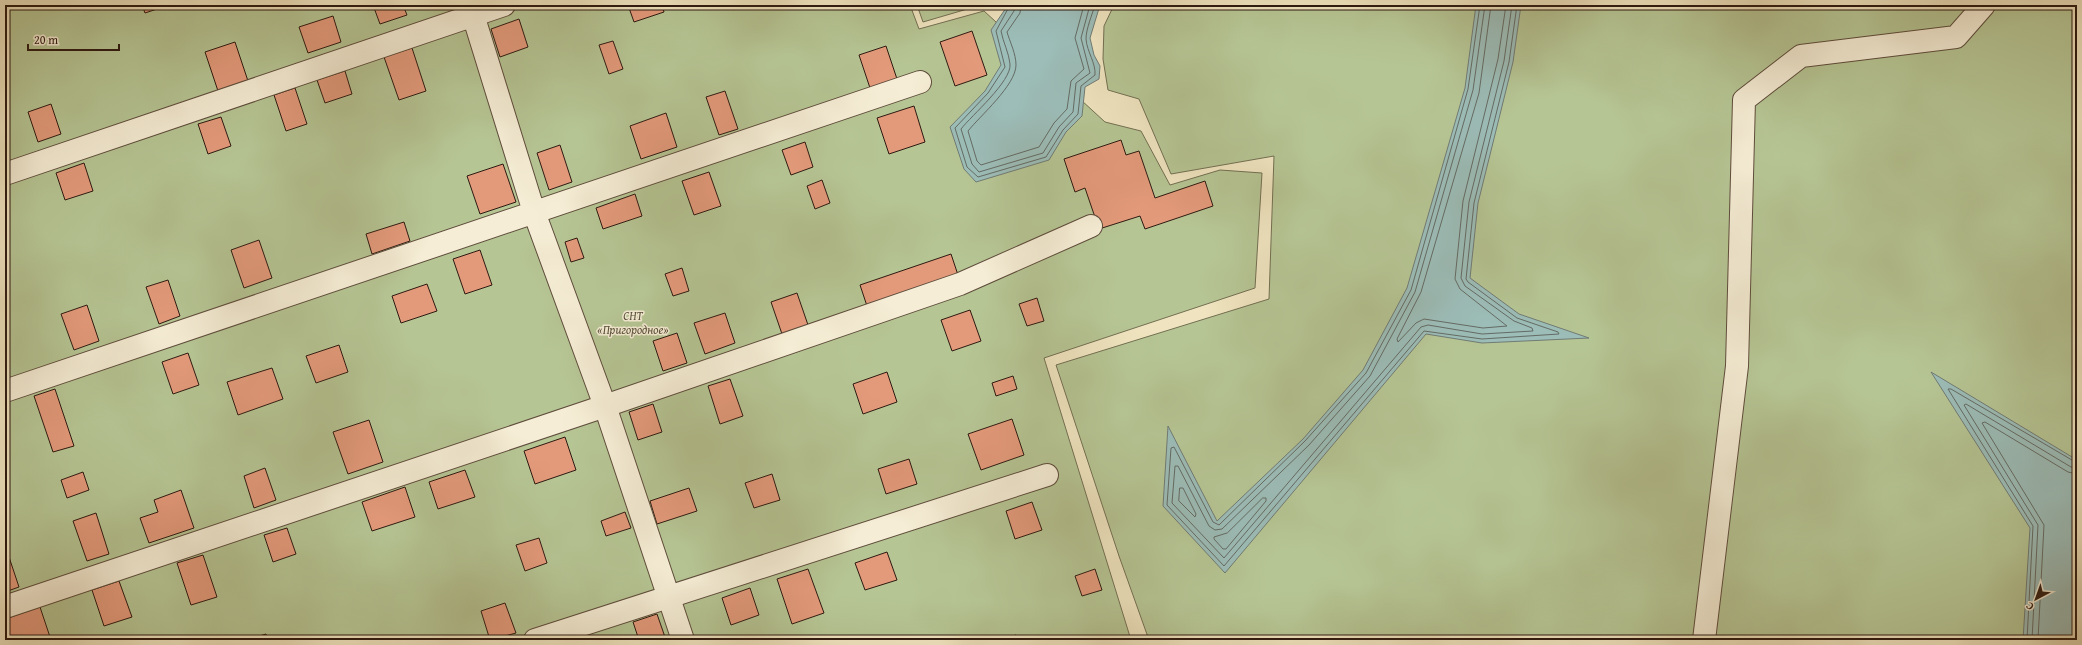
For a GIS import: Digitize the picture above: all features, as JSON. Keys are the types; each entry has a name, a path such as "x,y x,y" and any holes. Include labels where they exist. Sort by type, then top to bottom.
{"street":[{"path":"5,174 471,10 504,5"},
{"path":"1704,640 1737,366 1744,100 1801,56 1956,36 1984,5"},
{"path":"471,10 534,212 605,406 683,640"},
{"path":"5,391 920,82"},
{"path":"5,607 605,406 960,284 1091,226"},
{"path":"534,640 1047,475"}],"green space":[{"name":"СНТ «Пригородное»","path":"5,5 910,5 919,29 984,11 1105,122 1141,131 1170,185 1220,170 1262,173 1255,288 1044,358 1131,640 5,640"},
{"path":"917,5 981,5 923,22"},
{"path":"1114,5 2077,5 2077,640 1149,640 1119,556 1056,365 1269,299 1274,156 1171,174 1139,99 1108,90 1103,59 1104,26"}],"water":[{"path":"1008,5 1100,5 1090,38 1094,55 1100,66 1099,79 1085,87 1082,116 1066,132 1049,160 976,182 964,169 950,127 985,91 1001,65 991,30"},
{"path":"1476,5 1521,5 1513,62 1478,203 1470,278 1519,314 1589,338 1482,343 1426,334 1225,573 1163,506 1168,426 1217,521 1303,439 1363,370 1407,288 1465,88"},
{"path":"1931,372 2077,460 2077,640 2023,640 2030,528"}],"building":[{"path":"142,5 169,5 145,13"},
{"path":"373,5 403,5 407,15 380,24"},
{"path":"628,5 662,5 664,12 634,22"},
{"path":"333,16 341,42 308,53 299,27"},
{"path":"519,19 528,47 500,57 491,29"},
{"path":"972,31 987,75 955,86 940,42"},
{"path":"613,41 623,69 609,74 599,45"},
{"path":"235,42 248,81 218,91 205,52"},
{"path":"886,46 897,79 870,88 859,55"},
{"path":"412,48 426,91 399,100 384,57"},
{"path":"345,71 352,94 325,103 317,80"},
{"path":"295,88 307,124 286,131 274,95"},
{"path":"725,91 738,129 719,135 706,97"},
{"path":"51,104 61,134 38,142 28,112"},
{"path":"914,106 925,142 889,154 877,118"},
{"path":"666,113 677,147 641,159 630,126"},
{"path":"221,117 231,146 208,154 198,124"},
{"path":"1121,140 1126,155 1139,151 1155,198 1205,181 1213,206 1145,229 1140,216 1099,229 1085,188 1075,192 1064,159"},
{"path":"805,142 813,167 791,175 782,150"},
{"path":"560,145 572,182 549,190 537,153"},
{"path":"84,163 93,191 65,200 56,173"},
{"path":"503,164 516,202 480,214 467,176"},
{"path":"709,172 721,206 694,215 682,181"},
{"path":"822,180 830,203 815,209 807,186"},
{"path":"635,194 642,216 603,229 596,208"},
{"path":"404,222 410,241 372,254 366,234"},
{"path":"577,238 584,258 571,262 565,242"},
{"path":"259,240 272,278 244,288 231,250"},
{"path":"480,250 492,285 465,294 453,259"},
{"path":"951,254 959,278 868,309 860,285"},
{"path":"682,268 689,291 673,296 665,274"},
{"path":"168,280 180,316 159,324 146,287"},
{"path":"427,284 437,311 401,323 392,296"},
{"path":"797,293 808,325 782,334 771,302"},
{"path":"1037,298 1044,321 1027,326 1019,304"},
{"path":"87,305 99,341 74,350 61,314"},
{"path":"970,310 981,341 952,351 941,320"},
{"path":"725,313 735,343 705,354 694,323"},
{"path":"677,333 687,363 663,371 653,341"},
{"path":"339,345 348,372 316,383 306,356"},
{"path":"188,353 199,385 173,394 162,362"},
{"path":"272,368 283,399 238,415 227,382"},
{"path":"887,372 897,402 863,414 853,384"},
{"path":"1013,376 1017,389 996,396 992,383"},
{"path":"730,379 743,416 720,424 708,386"},
{"path":"55,389 74,446 53,452 34,396"},
{"path":"653,404 662,432 638,440 629,412"},
{"path":"1012,419 1024,455 981,470 968,434"},
{"path":"369,420 383,462 348,474 333,432"},
{"path":"565,437 576,470 535,484 524,451"},
{"path":"909,459 917,484 886,494 878,469"},
{"path":"265,468 276,500 254,508 244,476"},
{"path":"465,470 475,497 438,509 429,482"},
{"path":"83,472 89,490 67,498 61,480"},
{"path":"772,474 780,500 754,508 745,483"},
{"path":"405,487 415,517 372,531 362,502"},
{"path":"689,488 697,511 657,524 650,501"},
{"path":"181,490 194,528 149,543 140,518 158,512 154,500"},
{"path":"1032,502 1042,530 1015,539 1006,511"},
{"path":"625,512 631,528 606,536 601,521"},
{"path":"96,513 109,554 87,561 73,521"},
{"path":"287,528 296,554 273,562 264,535"},
{"path":"539,538 547,563 525,571 516,545"},
{"path":"5,551 7,551 19,587 5,592"},
{"path":"887,552 897,580 865,590 855,563"},
{"path":"203,555 217,597 191,605 177,563"},
{"path":"808,569 824,613 792,624 777,579"},
{"path":"1095,569 1102,590 1082,596 1075,576"},
{"path":"119,581 132,617 104,626 92,590"},
{"path":"750,588 759,615 731,625 722,598"},
{"path":"505,603 516,633 490,640 481,611"},
{"path":"40,607 51,640 10,640 5,626 5,619"},
{"path":"657,614 666,640 639,640 633,622"},
{"path":"266,634 268,640 246,640"},
{"path":"1016,635 1018,640 1000,640"}]}
